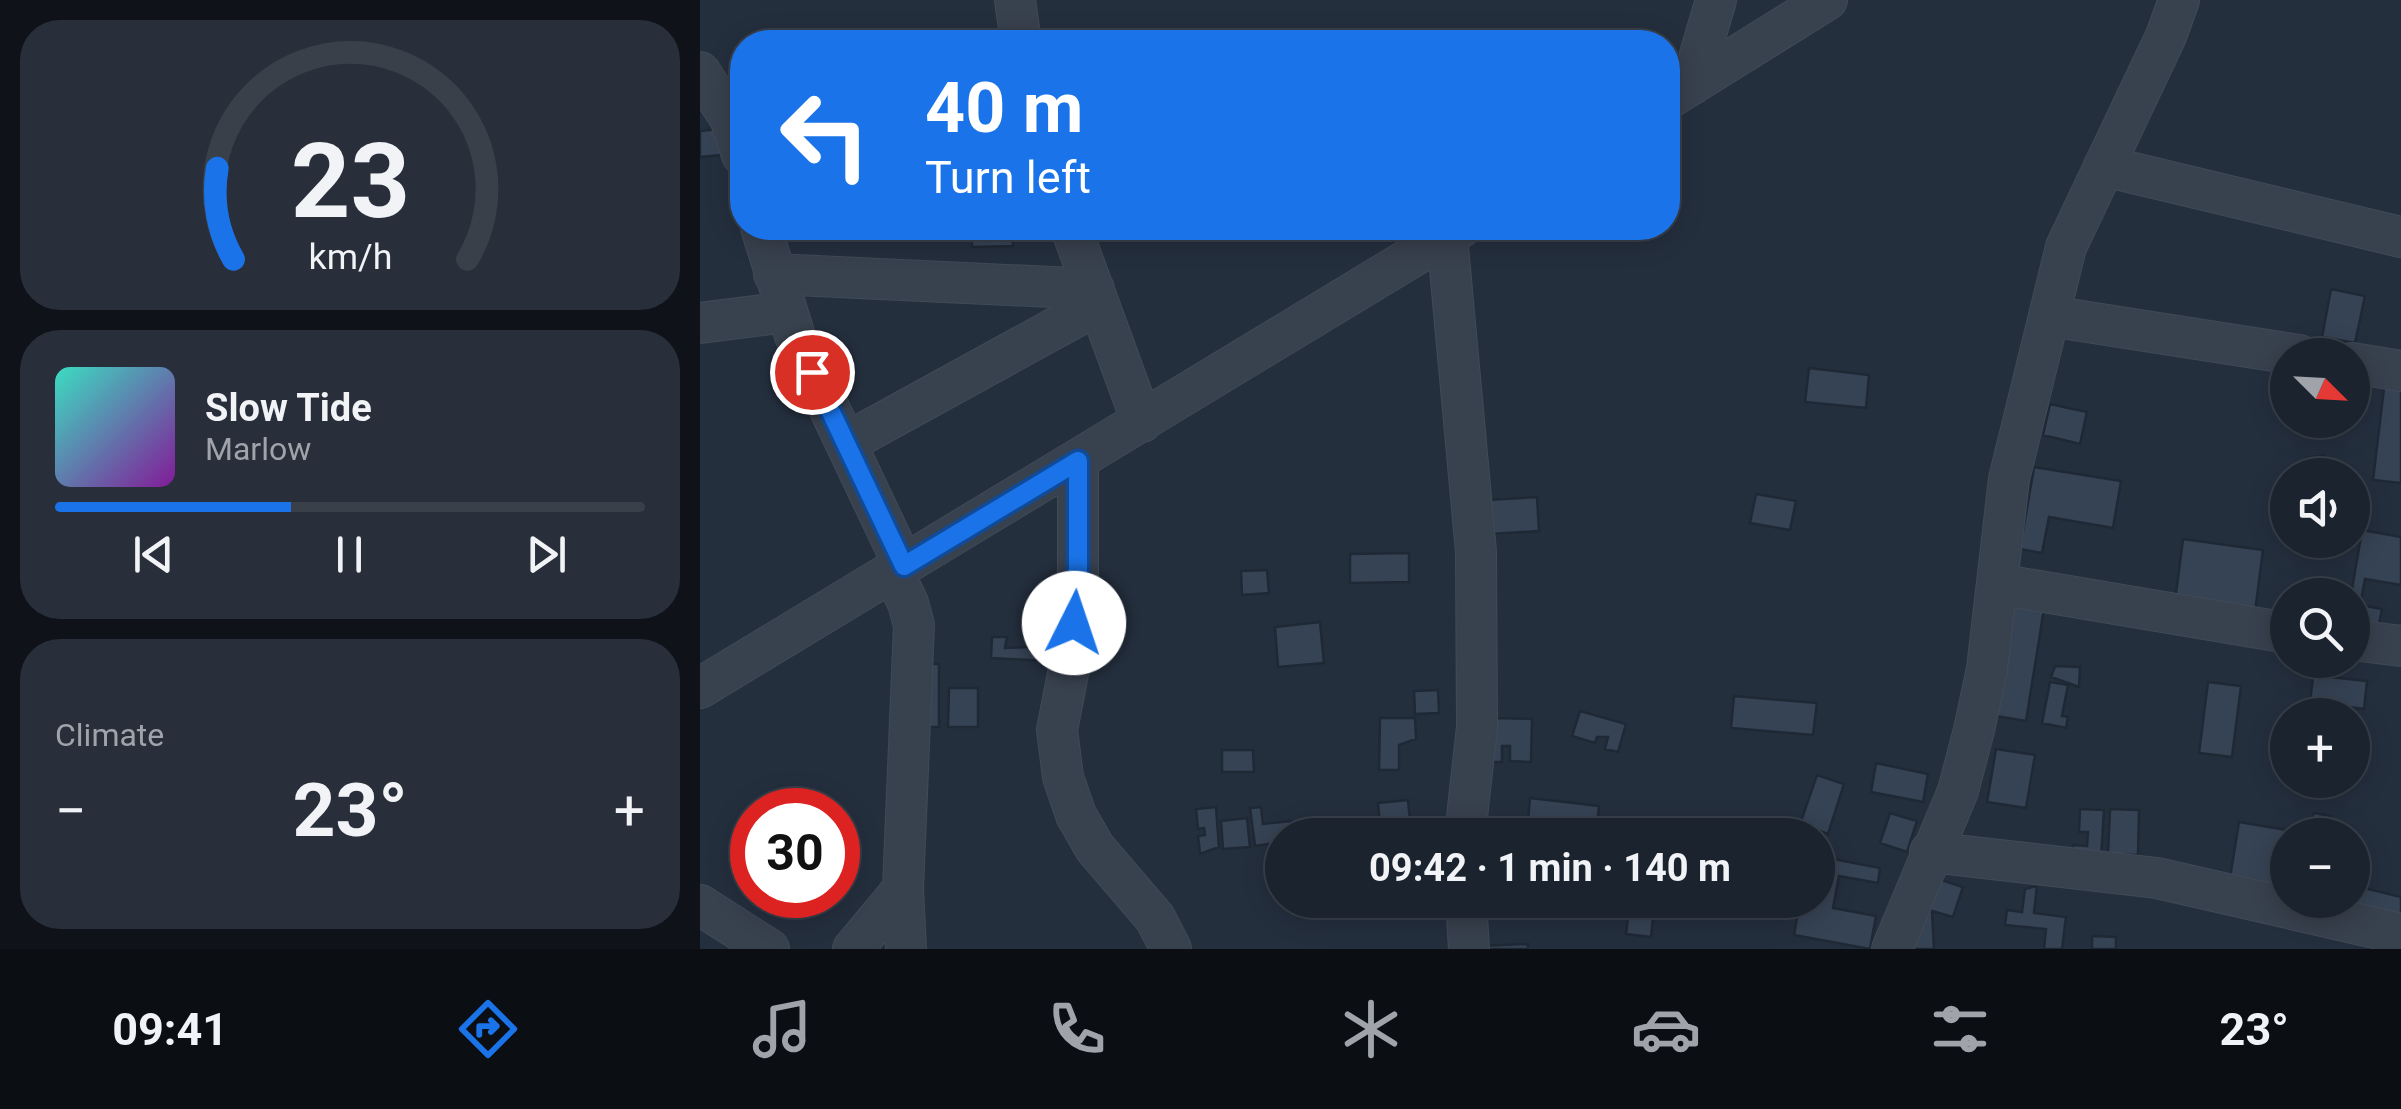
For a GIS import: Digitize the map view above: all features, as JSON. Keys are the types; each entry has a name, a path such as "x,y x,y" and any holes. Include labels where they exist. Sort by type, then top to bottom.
{"street":[{"path":"1015,0 1019,30"},
{"path":"1680,90 1716,0"},
{"path":"1892,949 1958,790 1974,730 1987,669 2009,479 2066,247 2166,36 2179,0"},
{"path":"1680,91 1820,2"},
{"path":"700,72 730,118"},
{"path":"2104,166 2401,237"},
{"path":"764,240 787,312 898,569 914,625 903,889 906,949"},
{"path":"1075,240 1142,422"},
{"path":"700,688 1441,240"},
{"path":"1455,240 1476,552 1476,727 1467,818"},
{"path":"774,274 1096,296"},
{"path":"846,443 1096,296"},
{"path":"700,323 787,312"},
{"path":"2049,316 2270,350"},
{"path":"2370,367 2401,371"},
{"path":"1078,461 1078,588 1071,658 1057,730 1064,777 1076,814 1096,848 1155,918 1170,949"},
{"path":"1997,584 2270,630"},
{"path":"2370,642 2401,646"},
{"path":"1930,852 2157,878 2401,934"},
{"path":"854,949 903,889"},
{"path":"700,904 769,949"},
{"path":"1467,918 1469,949"}],"building":[{"path":"719,129 721,155 700,157 700,131"},
{"path":"972,240 1013,240 1013,246 972,247"},
{"path":"2331,289 2365,296 2356,338 2322,337"},
{"path":"1809,368 1869,375 1866,408 1805,402"},
{"path":"2384,388 2401,390 2401,483 2373,480"},
{"path":"2050,404 2087,412 2080,444 2043,435"},
{"path":"2034,467 2121,481 2113,528 2049,517 2042,553 2020,549"},
{"path":"1756,494 1796,501 1790,530 1750,523"},
{"path":"1537,497 1539,531 1489,534 1487,500"},
{"path":"2370,531 2401,537 2401,585 2354,578 2357,558 2370,558"},
{"path":"2183,539 2263,550 2255,612 2175,601"},
{"path":"1409,553 1409,582 1350,583 1350,554"},
{"path":"1267,570 1269,593 1242,595 1241,571"},
{"path":"2009,603 2044,609 2026,721 1990,715"},
{"path":"2370,607 2382,609 2378,630 2370,629"},
{"path":"1320,622 1324,663 1278,667 1275,627"},
{"path":"1031,636 1050,639 1049,661 991,658 992,637 1007,637 1005,648 1030,647"},
{"path":"923,664 939,664 939,727 924,727"},
{"path":"2055,666 2080,667 2079,687 2051,677"},
{"path":"2313,678 2367,681 2365,698 2310,698"},
{"path":"2050,682 2068,685 2062,716 2068,717 2066,728 2042,723"},
{"path":"2208,682 2241,686 2232,757 2199,753"},
{"path":"949,688 978,688 978,727 948,727"},
{"path":"1438,690 1439,713 1415,714 1414,691"},
{"path":"1734,696 1817,703 1813,735 1731,728"},
{"path":"1580,711 1626,724 1618,752 1605,749 1608,737 1597,737 1595,743 1572,736"},
{"path":"1380,718 1415,718 1416,739 1399,745 1399,770 1379,770"},
{"path":"1492,718 1532,719 1531,762 1510,761 1510,746 1502,746 1502,762 1491,762"},
{"path":"1996,749 2035,755 2026,808 1987,802"},
{"path":"1222,750 1253,750 1254,772 1222,772"},
{"path":"1876,763 1928,774 1923,802 1871,792"},
{"path":"1817,775 1844,784 1833,818 1802,818"},
{"path":"1530,798 1599,806 1598,818 1528,818"},
{"path":"1408,800 1410,818 1379,818 1378,803"},
{"path":"1216,807 1219,847 1200,854 1198,836 1205,835 1204,828 1198,829 1196,809"},
{"path":"1261,807 1265,845 1255,846 1250,808"},
{"path":"2080,809 2104,810 2101,859 2073,857 2073,845 2087,846 2088,832 2079,832"},
{"path":"2110,809 2139,810 2138,855 2108,854"},
{"path":"1890,813 1917,821 1907,852 1880,843"},
{"path":"2314,813 2331,816 2331,818 2312,818"},
{"path":"1247,818 1250,847 1223,849 1221,821"},
{"path":"2239,822 2270,827 2270,884 2230,878"},
{"path":"1835,859 1880,868 1878,883 1839,876 1835,897"},
{"path":"1926,875 1963,887 1953,917 1932,911 1934,949 1902,949"},
{"path":"2037,886 2034,913 2066,917 2062,949 2044,949 2046,929 2005,925 2007,910 2022,912 2025,889"},
{"path":"2370,889 2401,897 2401,924 2370,916"},
{"path":"1835,908 1876,916 1870,949 1794,935 1797,918 1835,918"},
{"path":"1628,918 1653,918 1651,937 1626,934"},
{"path":"2092,936 2116,937 2116,949 2092,949"},
{"path":"1528,944 1528,949 1479,949 1479,946"}],"route":[{"path":"812,372 904,566 1078,461 1078,588 1074,623"}]}
